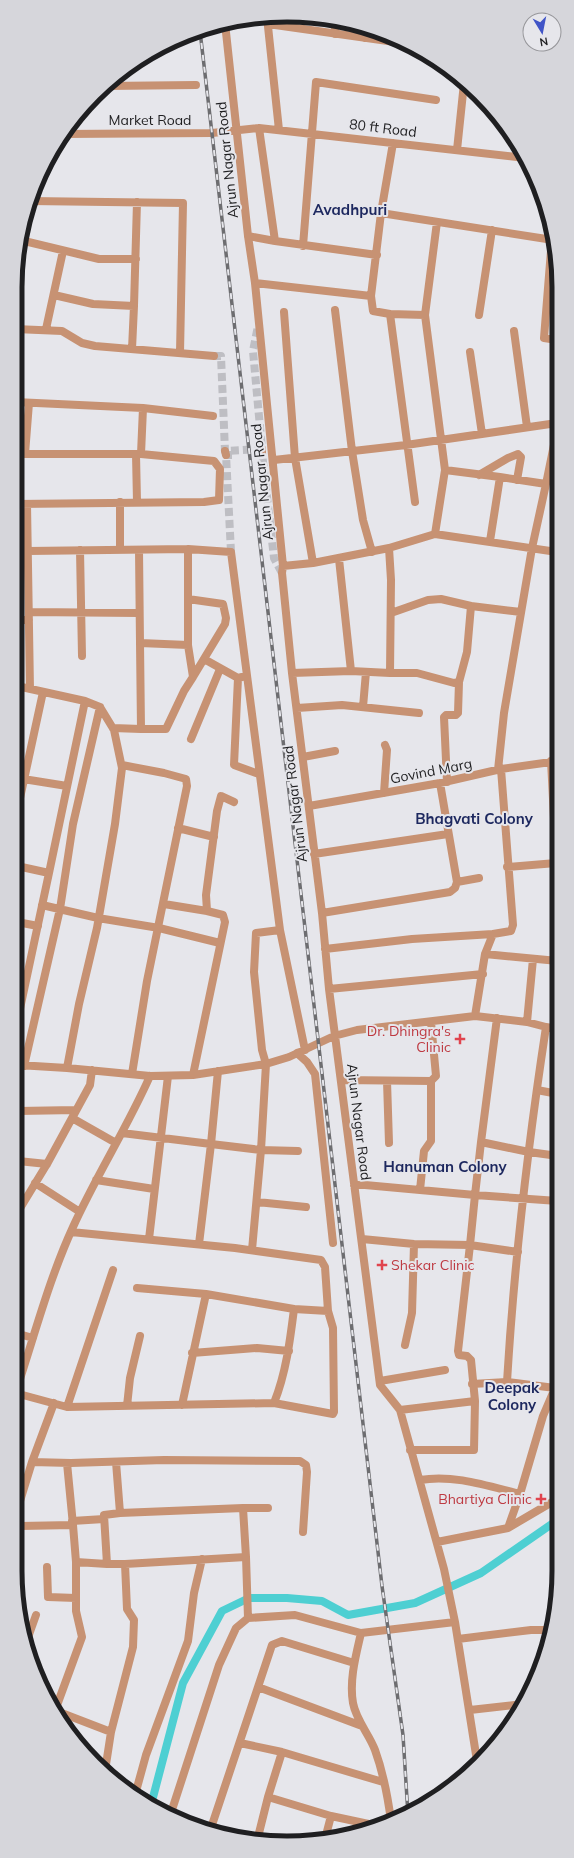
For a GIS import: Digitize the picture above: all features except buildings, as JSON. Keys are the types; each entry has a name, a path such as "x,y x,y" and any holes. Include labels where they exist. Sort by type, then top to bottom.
{"street":[{"path":"280,22 335,34 364,34"},
{"path":"268,23 279,130"},
{"path":"335,26 335,34"},
{"name":"Ajrun Nagar Road","path":"226,29 274,460 283,566 282,573 292,673 322,913 334,1036 362,1239 380,1385 400,1410 437,1542 454,1613 476,1756"},
{"path":"303,246 316,82 436,100"},
{"path":"116,85 196,85"},
{"path":"457,150 463,89"},
{"path":"259,128 275,242"},
{"name":"80 ft Road","path":"237,129 259,128 313,133 517,157"},
{"name":"Market Road","path":"71,134 212,133 237,129"},
{"path":"393,143 381,213 371,296 373,311 390,314 425,315"},
{"path":"36,201 183,203 180,353"},
{"path":"132,349 137,202"},
{"path":"381,213 548,238"},
{"path":"435,534 445,470 425,315 437,222"},
{"path":"479,315 492,230"},
{"path":"248,236 275,242 377,255"},
{"path":"26,241 98,259 136,259"},
{"path":"46,329 63,251"},
{"path":"551,264 544,338 552,339"},
{"path":"255,283 371,296"},
{"path":"54,295 93,304 134,306"},
{"path":"335,310 362,520 372,552"},
{"path":"284,312 296,458 313,563"},
{"path":"390,314 414,502"},
{"path":"22,329 62,331 82,343 214,356"},
{"path":"514,331 528,427"},
{"path":"470,352 482,434"},
{"path":"22,402 143,408 213,416"},
{"path":"22,504 204,502 219,500 220,469 214,461 139,454 25,454 29,403"},
{"path":"137,502 143,408"},
{"path":"274,460 406,445 552,424"},
{"path":"479,475 508,458 518,454 521,457 517,480"},
{"path":"325,949 412,939 493,934 511,931 512,925 499,769 504,713 532,548 552,462"},
{"path":"445,470 546,484"},
{"path":"490,541 500,478"},
{"path":"120,502 120,550"},
{"path":"27,504 30,689"},
{"path":"283,566 339,559 389,548 435,534 552,551"},
{"path":"389,548 391,580 390,673"},
{"path":"28,551 188,549 231,552 242,677 259,774 280,930 305,1050"},
{"path":"188,549 188,645 193,677"},
{"path":"80,550 82,656"},
{"path":"139,550 141,729"},
{"path":"339,559 351,671"},
{"path":"113,728 166,729 184,691 225,624 226,618 223,604 188,599"},
{"path":"390,613 428,600 442,599 471,606 521,612"},
{"path":"322,913 450,892 455,888 457,882 448,834 443,782 444,717 446,715 456,715 458,713 459,682 467,652 471,606"},
{"path":"22,618 29,616 82,612 140,614"},
{"path":"140,643 188,645"},
{"path":"204,659 220,669 242,677"},
{"path":"191,739 220,669"},
{"path":"292,673 351,671 417,673 454,683 459,682"},
{"path":"363,707 366,672"},
{"path":"242,677 234,765 259,774"},
{"path":"22,687 84,701 100,707 113,728 122,765 115,824 98,918 67,1068"},
{"path":"22,771 43,692"},
{"path":"22,1000 84,701"},
{"path":"297,708 342,705 419,713"},
{"path":"22,1061 60,909 73,824 100,707"},
{"path":"384,793 386,763 385,745"},
{"path":"303,757 335,751"},
{"name":"Govind Marg","path":"309,806 443,782 499,769 552,761"},
{"path":"122,765 186,779 187,786 147,981 132,1074"},
{"path":"22,778 67,786"},
{"path":"207,911 206,896 221,796 234,802"},
{"path":"178,828 214,837"},
{"path":"314,854 448,834"},
{"path":"507,867 552,863"},
{"path":"22,867 49,873"},
{"path":"457,882 479,878"},
{"path":"164,904 223,915 225,922 193,1076"},
{"path":"42,905 98,918 159,928 220,944"},
{"path":"22,923 38,926"},
{"path":"252,1250 261,1150 266,1064 262,1050 254,972 256,933 280,930"},
{"path":"475,1016 483,974 485,954 493,934"},
{"path":"485,954 552,961"},
{"path":"527,1022 533,959"},
{"path":"329,989 483,974"},
{"path":"22,1065 150,1076 193,1076 266,1064 305,1050 334,1036 357,1030 475,1016 527,1022 552,1028"},
{"path":"410,1450 474,1450 475,1401 470,1358 459,1355 458,1351 481,1142 497,1018"},
{"path":"420,1190 424,1151 431,1141 431,1081 436,1076 431,1022"},
{"path":"506,1382 518,1252 536,1090 546,1028"},
{"path":"297,1053 307,1062 315,1074 333,1243"},
{"path":"22,1205 47,1164 90,1085 92,1070"},
{"path":"199,1244 218,1071"},
{"path":"22,1373 53,1274 71,1232 96,1180 135,1112 150,1076"},
{"path":"149,1239 168,1076"},
{"path":"341,1080 431,1081"},
{"path":"387,1081 389,1143"},
{"path":"536,1090 552,1093"},
{"path":"22,1111 76,1110"},
{"path":"72,1118 116,1144"},
{"path":"122,1133 261,1150 298,1151"},
{"path":"481,1142 552,1155"},
{"path":"22,1161 47,1164"},
{"path":"96,1180 154,1189"},
{"path":"35,1183 80,1212"},
{"path":"354,1185 552,1200"},
{"path":"257,1202 306,1207"},
{"path":"22,1395 67,1407 274,1403 333,1414 333,1328 328,1311 326,1267 321,1260 199,1244 71,1232"},
{"path":"362,1239 414,1244 470,1245 518,1252"},
{"path":"405,1345 412,1313 414,1244"},
{"path":"67,1407 113,1270"},
{"path":"137,1288 206,1294 294,1309 328,1311"},
{"path":"182,1405 192,1353 206,1294"},
{"path":"274,1403 281,1386 289,1351 294,1309"},
{"path":"22,1335 33,1338"},
{"path":"127,1406 130,1378 140,1336"},
{"path":"192,1353 257,1348 289,1351"},
{"path":"380,1381 445,1370"},
{"path":"472,1384 506,1382 552,1388"},
{"path":"508,1528 520,1494 543,1416 552,1399"},
{"path":"400,1410 475,1401"},
{"path":"22,1494 32,1462 54,1403"},
{"path":"32,1462 67,1463 164,1460 300,1461 306,1465 307,1472 303,1532"},
{"path":"116,1462 120,1513"},
{"path":"58,1703 82,1637 76,1611 76,1562 67,1463"},
{"path":"420,1480 430,1478 467,1482 520,1494"},
{"path":"437,1542 508,1528 552,1502"},
{"path":"172,1810 219,1665 236,1628 248,1615 243,1508"},
{"path":"107,1564 104,1515 120,1513 268,1508"},
{"path":"22,1526 72,1523 104,1519"},
{"path":"76,1562 125,1564 246,1557"},
{"path":"137,1789 146,1755 188,1641 194,1593 202,1559"},
{"path":"106,1764 111,1732 133,1647 134,1620 128,1609 125,1564"},
{"path":"47,1567 48,1597 76,1598"},
{"path":"29,1633 36,1615"},
{"path":"248,1615 295,1615 361,1633 455,1622"},
{"path":"458,1639 531,1630 545,1630"},
{"path":"361,1633 354,1663 353,1703 362,1726 375,1750 390,1815"},
{"path":"213,1825 272,1645 276,1642 282,1641 354,1663"},
{"path":"258,1687 362,1726"},
{"path":"470,1710 515,1705"},
{"path":"65,1714 111,1732"},
{"path":"240,1743 282,1752 383,1782"},
{"path":"259,1834 268,1797 282,1752"},
{"path":"268,1797 331,1816 367,1824"},
{"path":"326,1833 331,1816"}],"waterway":[{"path":"153,1799 183,1683 222,1611 249,1598 287,1598 322,1601 348,1615 415,1603 481,1573 552,1524"}],"tunnel":[{"path":"214,356 221,356 225,451 262,449 253,351 258,326"},
{"path":"256,453 262,453 274,558 282,573"},
{"path":"231,552 226,455 232,455"}],"railway":[{"path":"201,37 382,1586 403,1735 408,1807"}],"place":[{"name":"Dr. Dhingra's Clinic","path":"460,1039"},
{"name":"Shekar Clinic","path":"382,1265"},
{"name":"Bhartiya Clinic","path":"541,1499"}],"district":[{"name":"Avadhpuri","path":"350,209"},
{"name":"Bhagvati Colony","path":"474,818"},
{"name":"Hanuman Colony","path":"445,1166"},
{"name":"Deepak Colony","path":"512,1396"}]}
